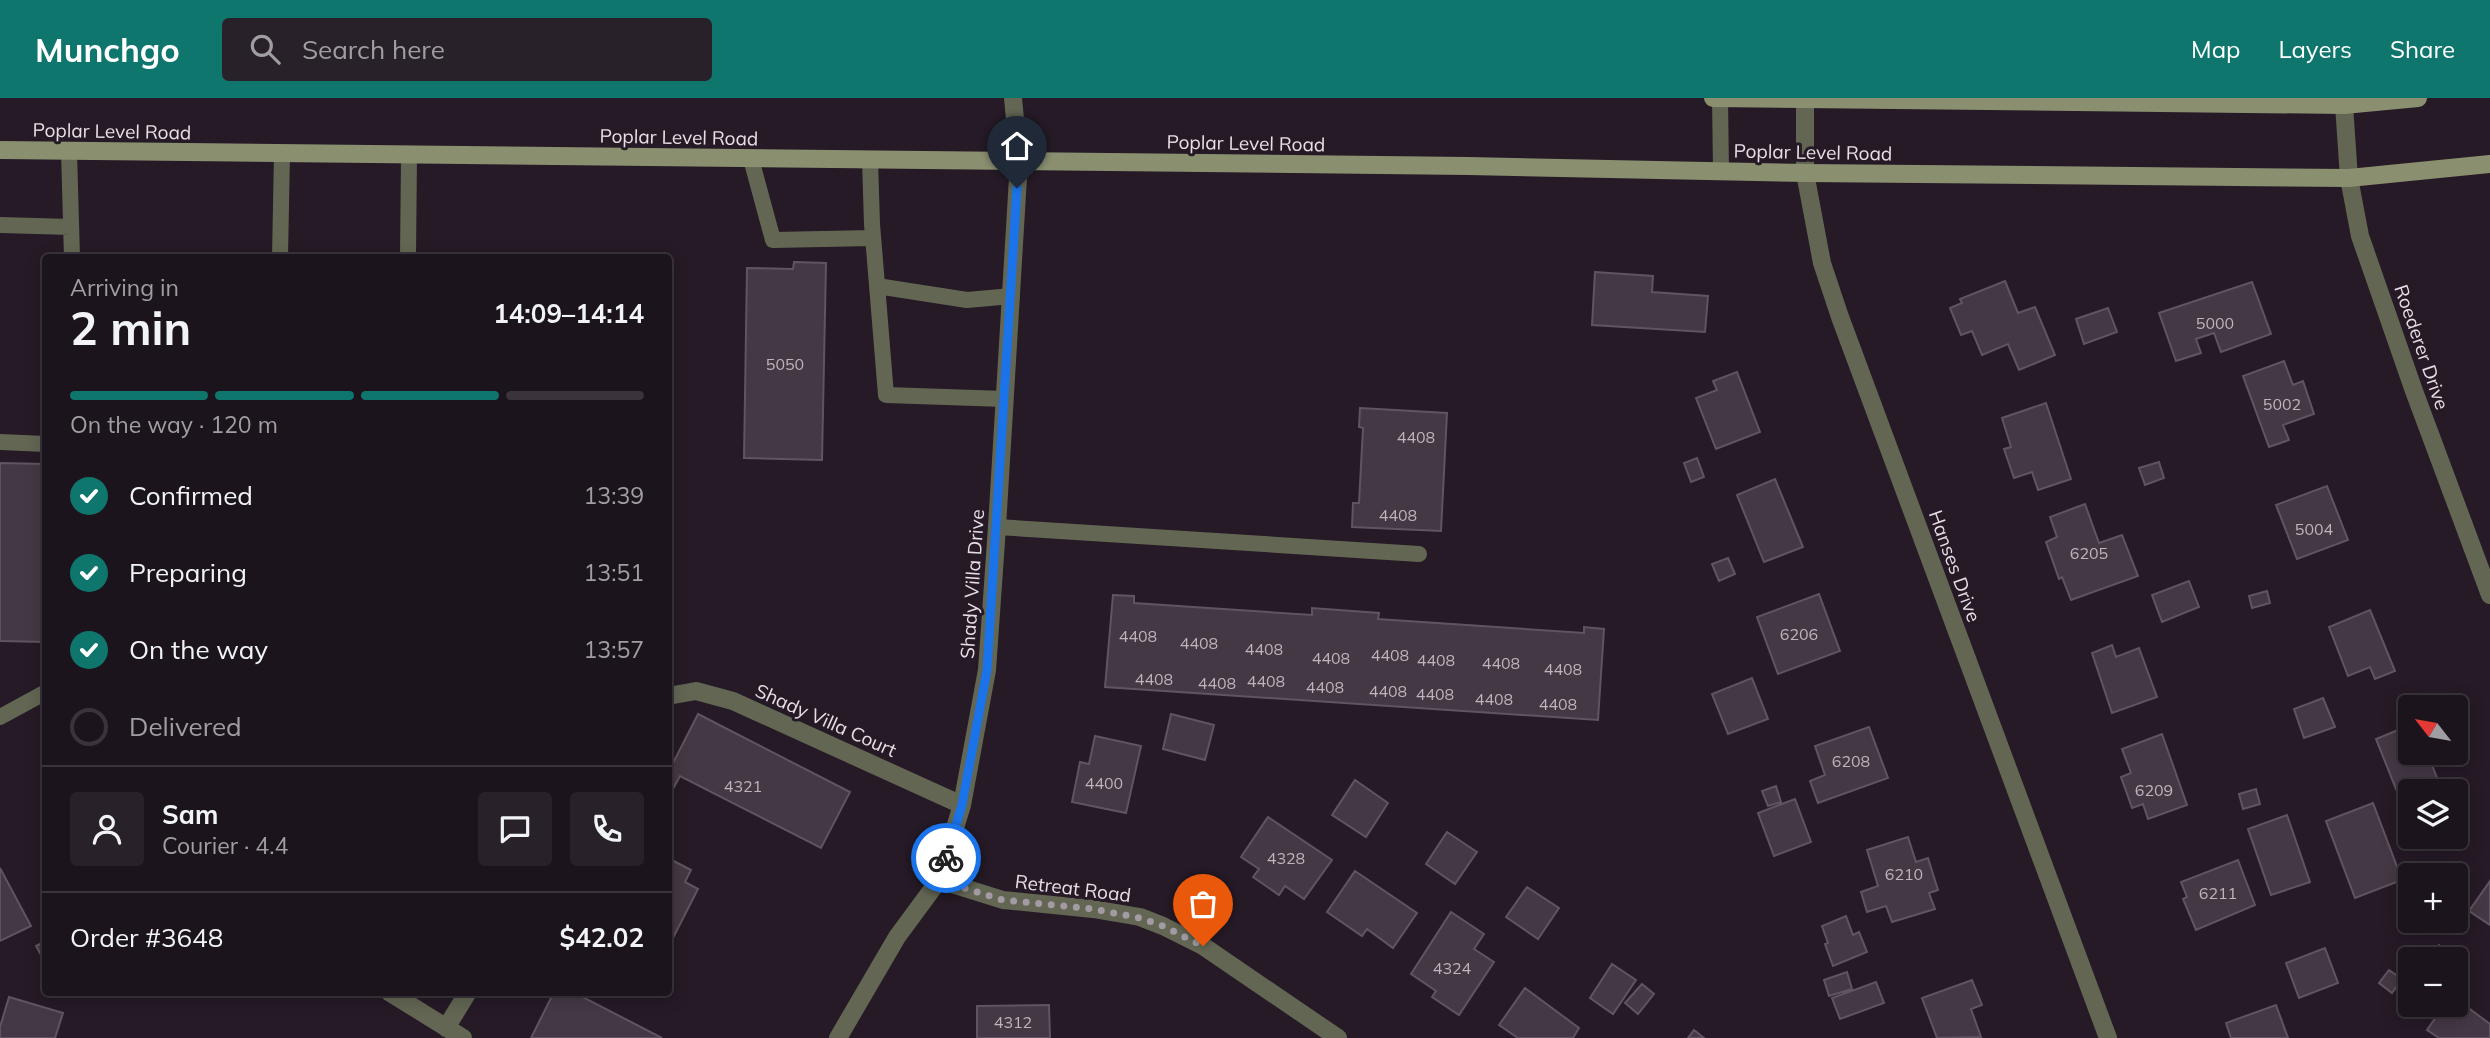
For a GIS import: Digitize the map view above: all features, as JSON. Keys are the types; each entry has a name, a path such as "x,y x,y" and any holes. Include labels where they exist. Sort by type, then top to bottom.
{"main road":[{"path":"1713,98 2344,105 2418,98"},
{"name":"Poplar Level Road","path":"0,150 2349,178 2490,164"}],"street":[{"name":"Shady Villa Drive","path":"838,1038 897,937 939,880 962,805 987,670 998,527 1019,161 1013,98"},
{"name":"Hanses Drive","path":"1805,99 1805,173 1822,263 2108,1038"},
{"name":"Roederer Drive","path":"2344,105 2349,178 2360,236 2490,595"},
{"name":"Shady Villa Court","path":"672,695 696,691 733,701 962,805"},
{"name":"Retreat Road","path":"939,880 1003,900 1093,909 1140,918 1163,926 1203,946 1338,1038"},
{"path":"395,996 463,1038"},
{"path":"446,1028 466,996"}],"lane":[{"path":"1720,98 1721,171"},
{"path":"69,151 72,254"},
{"path":"280,254 282,155"},
{"path":"408,254 409,156"},
{"path":"751,159 773,240 873,238"},
{"path":"870,160 873,238 886,395 1005,398"},
{"path":"0,225 71,227"},
{"path":"877,286 967,300 1012,296"},
{"path":"0,442 42,444"},
{"path":"998,527 1419,554"},
{"path":"0,717 42,694"}],"building":[{"path":"794,262 826,263 822,460 744,458 747,268 793,269"},
{"path":"1595,272 1653,276 1652,292 1708,296 1705,332 1592,325"},
{"path":"2005,281 2018,313 2035,307 2055,355 2019,370 2008,344 1982,355 1972,331 1961,335 1950,308 1962,303 1960,299"},
{"path":"2252,282 2271,334 2221,352 2214,333 2196,339 2201,353 2176,361 2159,313"},
{"path":"2108,308 2117,332 2084,344 2076,319"},
{"path":"2284,361 2293,385 2303,381 2314,414 2283,425 2289,440 2269,447 2243,376"},
{"path":"1737,372 1760,432 1716,449 1696,398 1717,390 1713,381"},
{"path":"2046,403 2071,479 2038,490 2032,472 2014,478 2004,449 2011,447 2002,418"},
{"path":"1360,408 1447,413 1441,531 1352,527 1353,503 1359,503 1363,428 1359,427"},
{"path":"1697,458 1704,477 1691,482 1684,463"},
{"path":"2159,462 2164,478 2145,485 2139,468"},
{"path":"0,463 42,464 42,642 0,641"},
{"path":"1775,479 1803,547 1764,562 1737,495"},
{"path":"2327,486 2348,540 2297,559 2276,505"},
{"path":"2085,504 2099,543 2122,535 2138,576 2071,600 2062,577 2059,579 2046,542 2057,537 2050,517"},
{"path":"1728,558 1735,574 1719,581 1712,564"},
{"path":"2189,581 2199,607 2162,622 2152,595"},
{"path":"2267,591 2270,603 2252,608 2249,596"},
{"path":"1819,594 1840,651 1778,674 1757,617"},
{"path":"1113,595 1134,596 1134,603 1312,615 1312,608 1379,613 1378,619 1584,633 1584,627 1604,629 1598,720 1105,687"},
{"path":"2370,610 2395,671 2375,679 2370,667 2348,676 2329,627"},
{"path":"2112,645 2116,657 2139,648 2157,697 2112,713 2092,653"},
{"path":"1752,678 1768,719 1728,734 1712,694"},
{"path":"2323,698 2335,727 2304,738 2294,709"},
{"path":"698,714 850,792 821,848 680,776 672,791 672,765"},
{"path":"1171,714 1214,725 1205,760 1163,749"},
{"path":"1869,727 1888,778 1818,803 1810,781 1825,775 1815,746"},
{"path":"2398,730 2398,765 2432,765 2437,778 2398,779 2398,794 2376,739"},
{"path":"2162,734 2187,805 2148,819 2143,804 2132,808 2121,777 2131,773 2122,749"},
{"path":"1095,736 1141,746 1126,813 1072,802 1080,762 1089,764"},
{"path":"1355,780 1388,803 1366,837 1332,815"},
{"path":"1776,786 1781,802 1768,806 1762,791"},
{"path":"2256,789 2260,804 2243,809 2239,794"},
{"path":"1795,799 1811,842 1774,856 1758,813"},
{"path":"2373,803 2398,869 2398,882 2355,898 2326,821"},
{"path":"2287,815 2310,882 2271,895 2248,829"},
{"path":"1268,817 1332,860 1304,899 1285,886 1279,895 1253,877 1259,869 1241,857"},
{"path":"1447,832 1477,852 1455,884 1426,864"},
{"path":"1908,837 1916,862 1928,858 1938,890 1929,893 1935,909 1892,922 1886,906 1867,912 1861,892 1878,886 1867,850"},
{"path":"672,860 691,870 685,882 698,889 673,938"},
{"path":"2238,860 2255,905 2196,930 2183,899 2187,897 2181,882"},
{"path":"0,868 31,926 0,941"},
{"path":"1355,871 1417,913 1393,948 1367,929 1362,936 1327,912"},
{"path":"2490,881 2490,925 2469,911"},
{"path":"1527,887 1559,908 1538,939 1506,917"},
{"path":"1451,912 1484,934 1474,949 1494,962 1459,1015 1432,997 1436,991 1411,974"},
{"path":"1846,916 1853,935 1859,932 1867,952 1833,966 1822,926"},
{"path":"42,943 42,957 36,946"},
{"path":"2325,948 2338,983 2299,998 2286,963"},
{"path":"1612,964 1636,980 1613,1014 1590,998"},
{"path":"2389,970 2398,976 2398,985 2392,993 2379,983"},
{"path":"1847,972 1852,989 1829,996 1824,980"},
{"path":"1972,980 1982,1005 1971,1009 1981,1037 1937,1038 1922,998"},
{"path":"1876,982 1884,1003 1840,1019 1832,998"},
{"path":"1642,984 1654,994 1638,1014 1625,1003"},
{"path":"1525,988 1579,1028 1573,1038 1518,1038 1499,1025"},
{"path":"552,996 581,996 662,1038 531,1038"},
{"path":"9,997 63,1013 55,1038 0,1038 0,1027"},
{"path":"1049,1005 1050,1038 977,1038 977,1006"},
{"path":"2276,1005 2288,1038 2231,1038 2226,1023"},
{"path":"2468,1008 2490,1024 2490,1038 2439,1038 2427,1030 2436,1017 2468,1017"},
{"path":"1694,1030 1704,1038 1688,1038"}],"way so far":[{"path":"946,858 939,880 1003,900 1093,909 1140,918 1203,946"}],"route":[{"path":"946,858 962,805 987,670 1017,188"}]}
